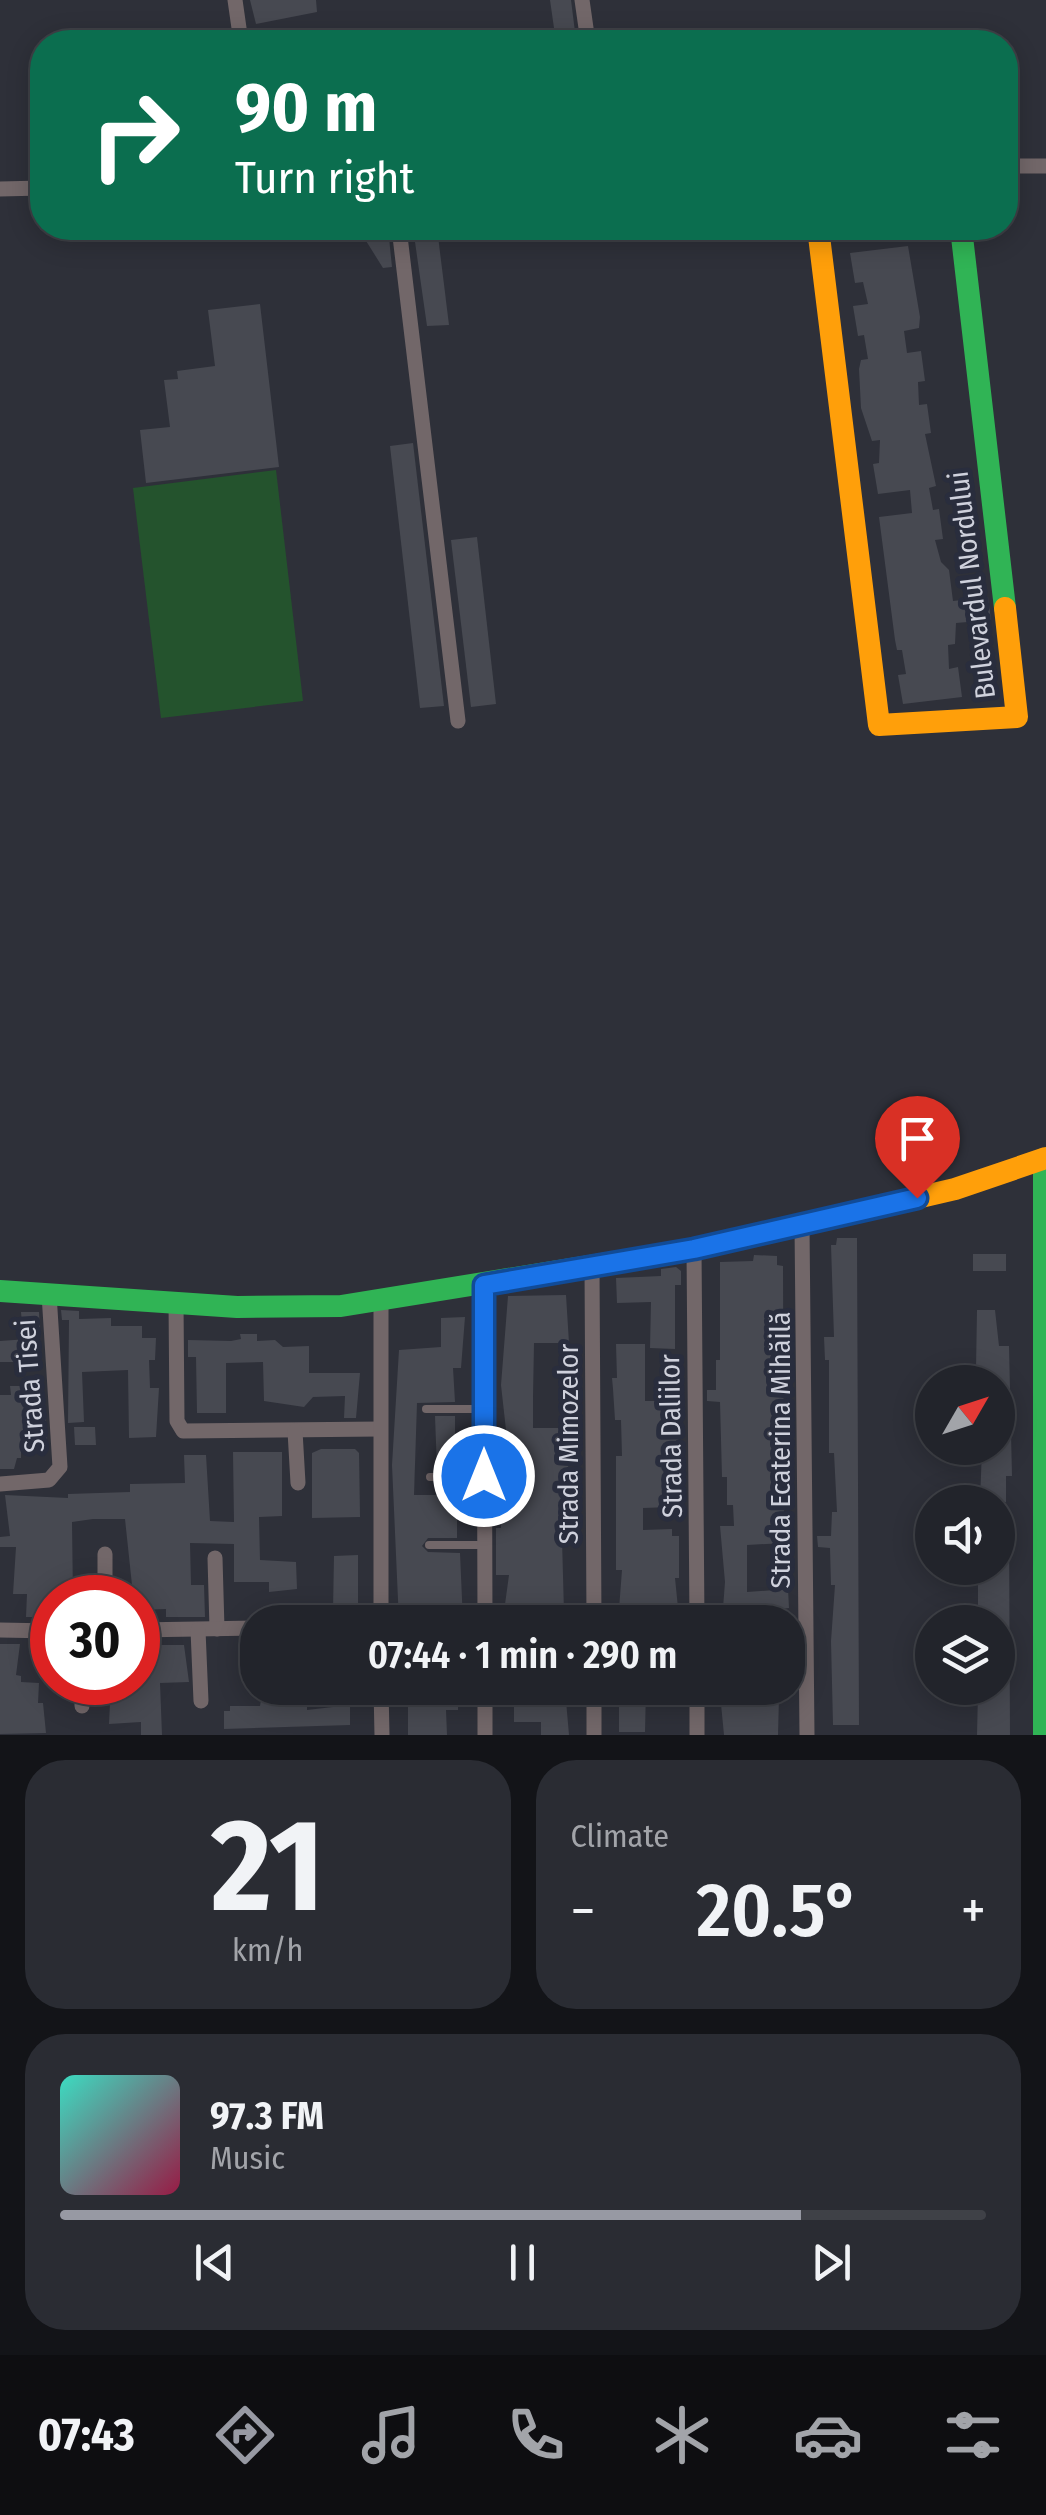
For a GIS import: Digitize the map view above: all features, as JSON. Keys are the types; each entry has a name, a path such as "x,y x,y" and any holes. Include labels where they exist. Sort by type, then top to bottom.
{"street":[{"path":"235,0 239,30"},
{"path":"582,0 586,30"},
{"path":"1018,166 1046,166"},
{"path":"0,188 30,188"},
{"path":"399,240 458,721"},
{"name":"Bulevardul Nordului","path":"819,240 874,720 880,725 1017,717 961,240"},
{"path":"0,1291 297,1308 381,1300 694,1249 955,1189 1045,1158 1044,1735"},
{"name":"Strada Ecaterina Mihăilă","path":"802,1224 807,1735"},
{"name":"Strada Daliilor","path":"694,1249 697,1605"},
{"name":"Strada Mimozelor","path":"592,1266 594,1605"},
{"path":"484,1285 484,1605"},
{"name":"Strada Tisei","path":"0,1484 49,1480 60,1467 49,1294"},
{"path":"381,1300 381,1605"},
{"path":"176,1302 177,1421 183,1431 380,1429"},
{"path":"295,1431 298,1483"},
{"path":"105,1554 105,1575"},
{"path":"215,1558 217,1629"},
{"path":"160,1630 240,1628"},
{"path":"0,1630 30,1630"},
{"path":"198,1630 201,1701"},
{"path":"381,1705 382,1735"},
{"path":"485,1705 485,1735"},
{"path":"594,1705 594,1735"},
{"path":"697,1705 698,1735"}],"lane":[{"path":"426,1409 484,1408"},
{"path":"430,1477 484,1476"},
{"path":"429,1545 484,1545"}],"green space":[{"path":"276,470 303,701 161,718 133,488"}],"building":[{"path":"250,0 316,0 317,12 256,24"},
{"path":"550,0 571,0 575,30 554,30"},
{"path":"366,240 389,240 392,267 383,268"},
{"path":"415,240 438,240 449,325 427,326"},
{"path":"908,246 920,317 919,328 904,331 907,353 921,351 925,381 918,382 919,405 927,404 931,433 925,434 936,486 929,488 933,510 939,509 943,539 935,540 941,562 949,570 953,601 988,597 991,620 956,623 955,644 948,645 949,669 958,667 962,697 903,704 898,675 906,674 902,650 897,650 895,640 879,517 912,513 910,490 878,494 873,464 879,463 880,440 872,441 861,408 859,369 861,360 868,359 864,335 858,336 853,306 868,304 863,282 855,283 850,253"},
{"path":"260,304 279,467 146,483 140,430 170,427 164,380 178,379 177,371 215,366 208,310"},
{"path":"413,443 444,706 420,708 390,446"},
{"path":"477,537 496,704 471,707 451,540"},
{"path":"837,1238 857,1238 859,1725 833,1725 831,1641 835,1585 831,1585 830,1548 818,1547 817,1536 831,1536 832,1512 837,1512 834,1453 829,1453 829,1360 825,1360 824,1337 834,1337 831,1245 836,1245"},
{"path":"973,1254 1006,1254 1006,1271 973,1271"},
{"path":"754,1255 777,1256 777,1265 783,1266 784,1543 747,1545 747,1592 788,1589 789,1605 723,1605 720,1526 734,1526 733,1505 727,1505 727,1477 722,1477 720,1402 707,1401 707,1390 716,1390 716,1360 720,1360 720,1262 753,1261"},
{"path":"676,1267 681,1271 681,1285 675,1285 675,1349 650,1348 651,1302 617,1303 616,1278 661,1276 661,1269"},
{"path":"566,1295 569,1343 534,1343 533,1397 533,1428 570,1428 570,1442 565,1442 570,1464 564,1472 565,1503 561,1503 564,1605 505,1605 509,1575 496,1575 496,1528 501,1528 501,1498 507,1498 506,1475 511,1475 501,1385 508,1296"},
{"path":"61,1310 79,1311 79,1319 111,1318 111,1326 142,1326 142,1338 156,1338 155,1360 149,1360 150,1388 159,1388 156,1437 129,1438 128,1370 82,1372 84,1422 68,1423 69,1320 62,1320"},
{"path":"977,1310 995,1310 999,1346 1009,1346 1009,1365 976,1365"},
{"path":"21,1312 39,1312 40,1333 23,1334"},
{"path":"465,1317 461,1368 453,1368 455,1402 417,1403 414,1495 437,1495 437,1484 457,1484 457,1538 428,1538 422,1546 428,1552 460,1553 462,1605 398,1605 392,1465 399,1350 441,1347 441,1318"},
{"path":"240,1334 257,1334 257,1341 275,1340 283,1347 309,1346 309,1373 360,1373 356,1418 344,1418 345,1396 313,1397 304,1407 264,1401 263,1362 226,1363 226,1413 197,1413 196,1357 188,1357 188,1340 231,1341 241,1339"},
{"path":"28,1339 29,1362 0,1362 0,1341"},
{"path":"616,1344 645,1344 645,1401 676,1401 680,1463 669,1463 671,1507 643,1508 643,1530 672,1529 672,1536 679,1536 679,1578 675,1578 678,1605 619,1605 622,1570 616,1570 616,1456 622,1456 621,1420 615,1420 612,1378 617,1378"},
{"path":"10,1386 28,1386 28,1403 45,1402 47,1446 21,1446 21,1458 17,1458 14,1469 0,1469 0,1395 11,1395"},
{"path":"435,1416 455,1416 455,1469 437,1469"},
{"path":"74,1427 95,1427 96,1445 75,1445"},
{"path":"321,1449 355,1449 359,1453 360,1517 312,1518 312,1453"},
{"path":"233,1452 282,1452 282,1516 259,1517 260,1560 296,1562 297,1589 269,1592 269,1582 234,1582 234,1544 190,1543 191,1585 204,1585 205,1617 166,1617 166,1609 160,1609 160,1575 131,1575 125,1519 93,1519 72,1522 73,1575 30,1575 30,1617 26,1617 27,1594 13,1594 16,1547 0,1547 0,1537 10,1536 5,1495 68,1498 68,1494 130,1492 130,1484 185,1483 184,1455 206,1455 210,1521 234,1522"},
{"path":"981,1465 1012,1465 1012,1476 1006,1476 1006,1485 981,1485"},
{"path":"358,1555 358,1605 333,1605 334,1556"},
{"path":"978,1585 1009,1585 1009,1605 978,1605"},
{"path":"0,1644 20,1644 16,1675 21,1676 21,1682 30,1682 30,1705 43,1705 46,1733 0,1734"},
{"path":"160,1645 184,1645 189,1682 160,1683"},
{"path":"160,1683 162,1735 141,1735 141,1722 109,1724 110,1705 160,1705"},
{"path":"307,1705 307,1710 350,1705 350,1725 224,1729 224,1711 230,1711 230,1706"},
{"path":"458,1705 458,1710 446,1710 447,1735 408,1735 408,1707 395,1707"},
{"path":"514,1705 566,1705 569,1735 541,1735 541,1722 514,1722"},
{"path":"619,1705 646,1705 645,1732 619,1732"},
{"path":"721,1705 779,1705 778,1735 724,1735"},
{"path":"978,1705 1010,1705 1010,1735 977,1735"}],"traffic: fast":[{"path":"962,240 1005,608"},
{"path":"1044,1159 1044,1735"},
{"path":"0,1291 237,1307 341,1306 694,1249 839,1216"}],"traffic: slow":[{"path":"819,240 879,725 1017,717 1005,608"},
{"path":"839,1216 955,1189 1046,1158"}],"route":[{"path":"484,1476 484,1285 694,1249 917,1198"}]}
